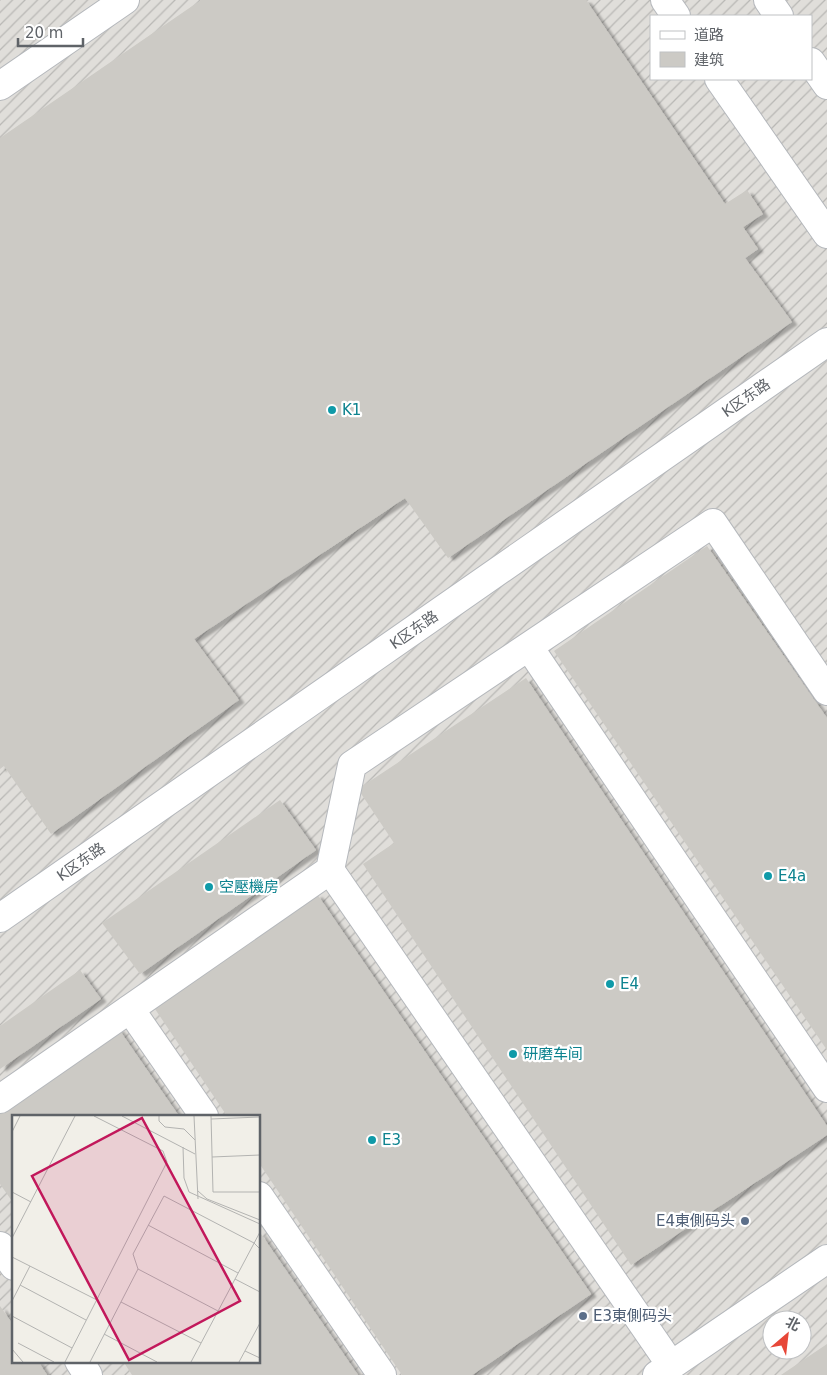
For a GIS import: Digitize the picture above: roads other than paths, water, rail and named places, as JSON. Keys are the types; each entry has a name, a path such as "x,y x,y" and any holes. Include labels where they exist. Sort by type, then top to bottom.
{"street":[{"path":"0,86 125,0"},
{"path":"665,0 675,15"},
{"path":"768,0 778,15"},
{"path":"812,63 827,85"},
{"path":"721,80 827,234"},
{"name":"K区东路","path":"0,918 827,342"},
{"path":"0,1099 330,870 352,765 713,524 827,691"},
{"path":"529,647 827,1088"},
{"path":"330,870 663,1370 827,1259"},
{"path":"130,1009 203,1115"},
{"path":"260,1197 382,1375"},
{"path":"0,1246 12,1263"},
{"path":"80,1362 88,1375"}],"place":[{"name":"K1","path":"332,410"},
{"name":"E4a","path":"768,876"},
{"name":"空壓機房","path":"209,887"},
{"name":"E4","path":"610,984"},
{"name":"研磨车间","path":"513,1054"},
{"name":"E3","path":"372,1140"},
{"name":"E4東側码头","path":"745,1221"},
{"name":"E3東側码头","path":"583,1316"}]}
